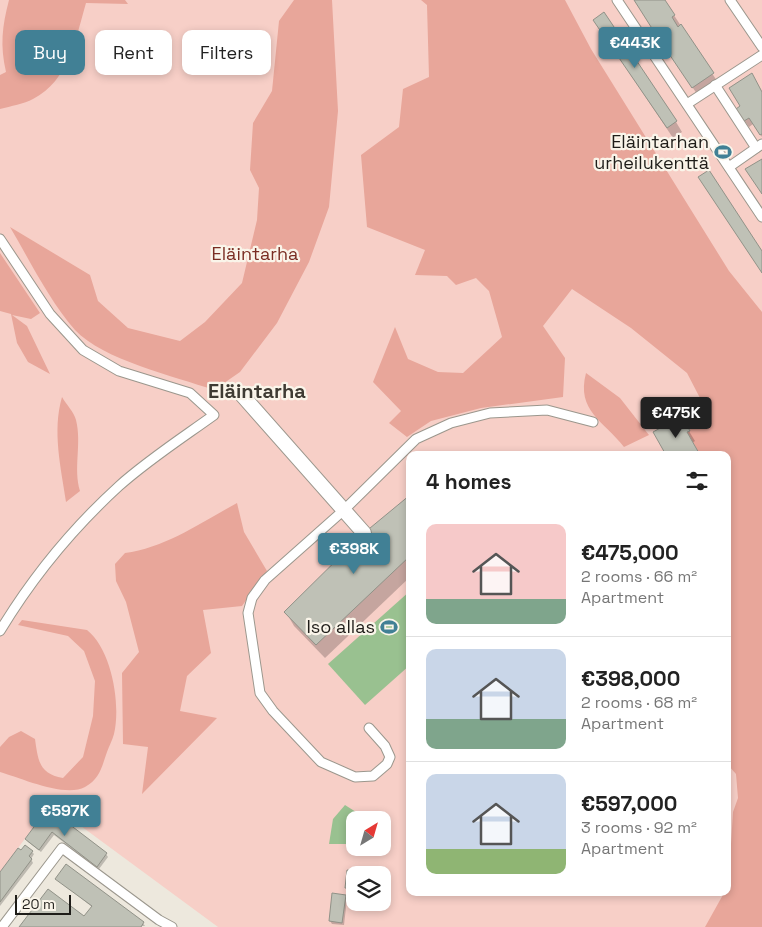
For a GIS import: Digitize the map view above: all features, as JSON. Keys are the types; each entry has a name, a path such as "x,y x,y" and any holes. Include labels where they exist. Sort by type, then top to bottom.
{"street":[{"path":"242,395 364,533"}],"lane":[{"path":"617,0 762,217"},
{"path":"730,0 762,47"},
{"path":"686,104 762,55"},
{"path":"715,85 759,146 729,167"},
{"path":"0,239 50,314 83,350 119,371 190,393 214,416 140,468 89,515 55,553 0,631"},
{"path":"369,728 385,746 390,757 388,764 373,776 355,777 322,762 273,711 260,693 248,613 252,598 265,580 344,510 416,439 451,423 490,413 547,410 593,422"},
{"path":"2,927 62,848 156,924 172,927"}],"green space":[{"name":"Eläintarha","path":"0,0 762,0 762,927 218,927 51,804 0,872"},
{"path":"9,0 125,0 128,4 86,3 78,30 15,30 15,75 59,75 45,91 33,99 22,104 0,109 0,75 6,72 3,53 5,19"},
{"path":"294,0 332,0 338,111 329,207 309,262 277,323 240,372 214,390 140,366 87,341 75,330 57,306 10,227 90,275 98,301 128,328 180,341 205,322 242,283 257,220 259,188 250,170 253,123 272,91 279,21"},
{"path":"421,0 565,0 591,49 729,271 762,312 762,927 705,927 722,896 731,896 733,812 738,798 736,774 731,768 731,451 698,451 687,432 690,430 682,416 700,398 687,373 631,328 572,289 543,326 565,358 563,397 481,408 431,421 407,437 389,423 401,411 373,382 395,327 408,359 438,372 463,373 502,337 489,291 476,278 456,285 447,276 415,275 425,250 367,227 361,155 399,127 403,89 429,77 427,5"},
{"path":"0,253 40,313 31,319 12,315 27,326 50,374 28,362 17,343 11,314 0,311"},
{"path":"586,373 620,398 649,435 624,447 588,406 584,386"},
{"path":"62,397 75,417 78,429 77,474 80,491 66,502 58,436 59,410"},
{"path":"237,503 244,532 267,571 242,606 203,610 211,653 187,676 180,711 217,718 142,794 148,747 123,744 122,673 139,652 126,602 116,581 115,564 125,553 154,546 169,540"},
{"path":"22,620 87,630 96,639 108,664 115,694 116,722 114,734 100,772 85,787 76,790 55,789 0,772 0,747 9,737 21,731 35,739 39,760 44,769 55,776 63,778 83,757 93,716 95,681 84,651 68,636 18,625"}],"shaded area":[{"name":"Iso allas","path":"406,595 406,669 365,705 328,664"},
{"path":"345,805 354,811 346,811 346,844 329,844 333,819"}],"building":[{"path":"634,0 665,0 675,15 672,17 678,27 681,24 714,73 692,88 659,39 662,37 656,27 653,30"},
{"path":"604,12 677,121 667,128 593,20"},
{"path":"752,73 762,92 762,134 760,135 749,118 744,121 736,109 740,106 729,88"},
{"path":"762,159 762,194 745,169"},
{"path":"709,170 762,251 762,273 698,177"},
{"path":"682,416 690,431 687,432 698,451 664,451 653,432"},
{"path":"406,498 406,560 316,645 284,612 364,533"},
{"path":"48,808 107,853 97,867 52,832 39,850 25,839"},
{"path":"25,845 33,851 29,856 32,859 0,902 0,872 18,848 21,850"},
{"path":"66,864 144,922 141,927 19,927 48,889 84,916 92,906 55,879"},
{"path":"332,893 346,895 342,923 329,921"}],"place":[{"name":"Eläintarhan urheilukenttä","path":"723,152"},
{"name":"Iso allas","path":"389,627"}],"district":[{"name":"Eläintarha","path":"257,391"}]}
